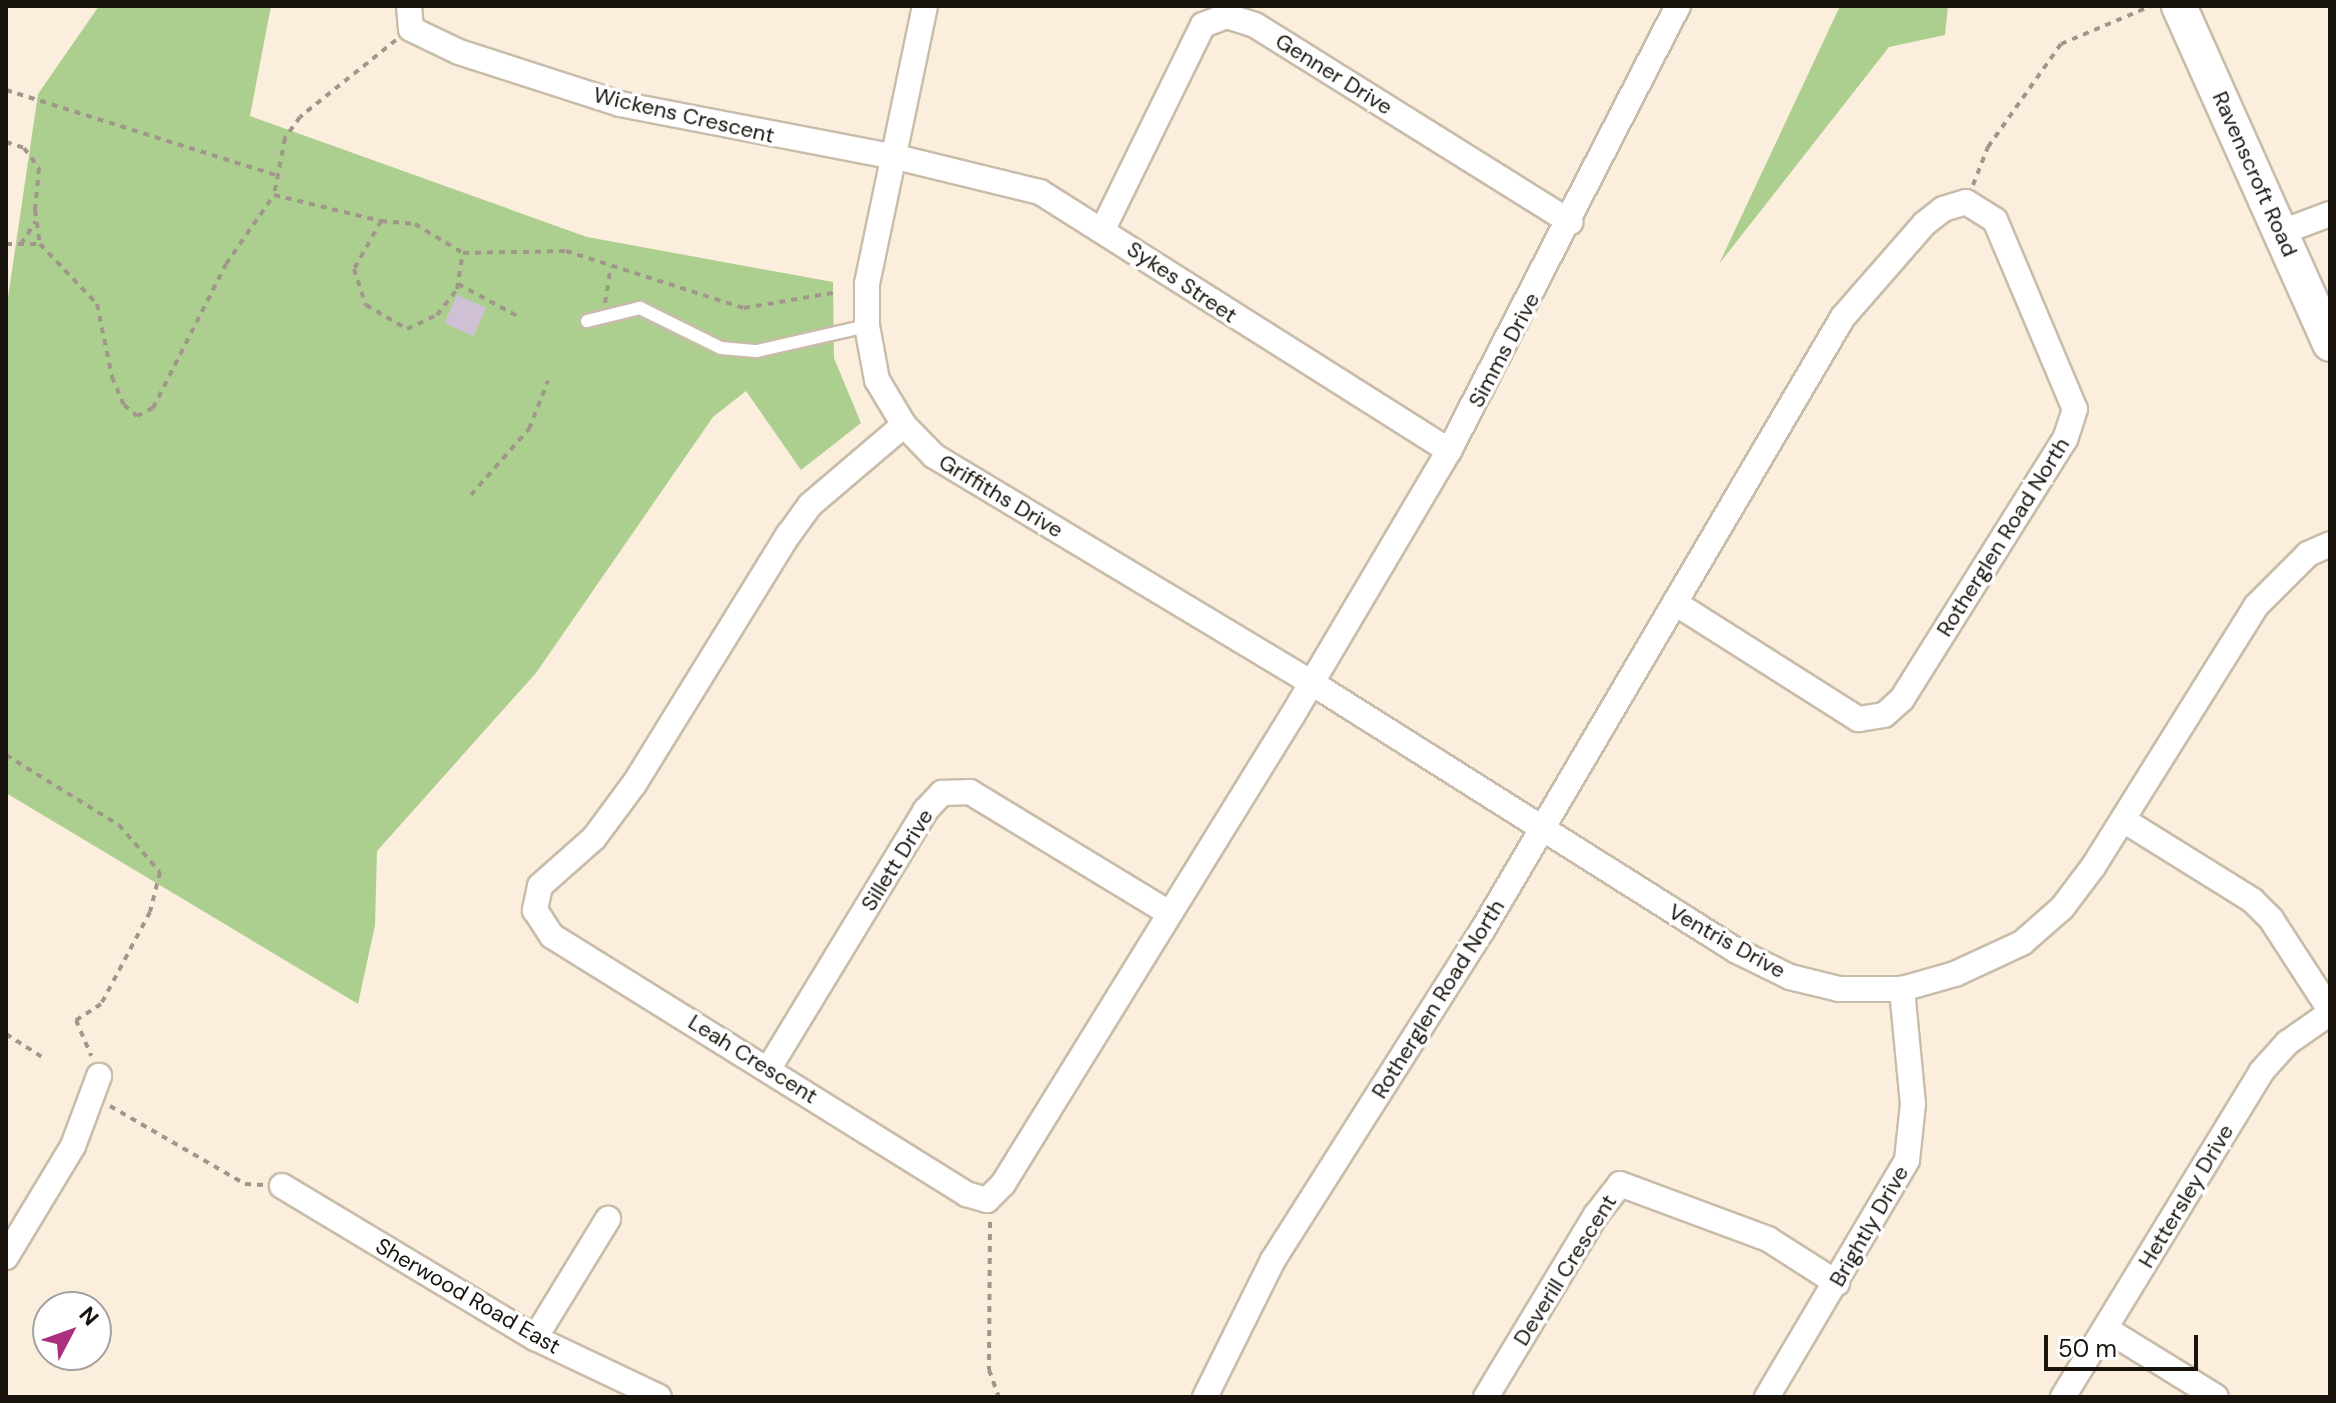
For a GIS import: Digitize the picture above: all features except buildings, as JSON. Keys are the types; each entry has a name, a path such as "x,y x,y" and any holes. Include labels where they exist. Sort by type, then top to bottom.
{"street":[{"name":"Griffiths Drive","path":"925,6 896,157 867,284 867,326 877,380 904,425 934,456 1312,683"},
{"name":"Simms Drive","path":"1312,683 1449,451 1570,222 1678,6"},
{"name":"Ravenscroft Road","path":"2179,6 2330,344"},
{"name":"Genner Drive","path":"1103,229 1203,25 1227,16 1255,25 1570,222"},
{"name":"Wickens Crescent","path":"410,18 459,52 620,104 896,157"},
{"name":"Sykes Street","path":"896,157 1040,192 1103,229 1449,451"},
{"name":"Rotherglen Road North","path":"1205,1397 1273,1260 1541,829 1843,317 1924,224 1943,209 1966,202 1995,220 2075,409 2065,439 1902,699 1884,715 1858,719 1675,603"},
{"path":"2282,232 2330,214"},
{"name":"Leah Crescent","path":"904,425 810,505 634,784 594,838 540,886 535,910 552,936 769,1068 966,1194 987,1200"},
{"name":"Ventris Drive","path":"1312,683 1737,951 1790,977 1839,989 1902,989 1966,970 2022,943 2062,908 2125,821 2256,606 2308,554 2330,544"},
{"path":"987,1200 1003,1184 1167,912 1312,683"},
{"name":"Sillett Drive","path":"769,1068 925,811 942,793 970,792 1167,912"},
{"path":"2125,821 2252,900 2271,919 2330,1012"},
{"name":"Brightly Drive","path":"1767,1397 1907,1160 1913,1104 1902,989"},
{"name":"Hettersley Drive","path":"2063,1397 2261,1072 2287,1043 2330,1012"},
{"path":"6,1257 73,1146 96,1086"},
{"name":"Deverill Crescent","path":"1486,1397 1596,1215 1620,1184 1768,1239 1837,1283"},
{"name":"Sherwood Road East","path":"282,1186 535,1338 659,1397"},
{"path":"535,1338 608,1219"},
{"path":"2106,1329 2216,1397"}],"lane":[{"path":"587,321 640,308 721,348 757,351 867,326"}],"path":[{"path":"1966,202 1988,147 2061,44 2151,6"},
{"path":"6,142 24,148 39,168 37,219 40,244 97,304 112,377 124,405 137,416 153,408 226,264 274,195 285,138 300,117 410,18"},
{"path":"6,90 276,175"},
{"path":"274,195 381,221 415,224 463,253 566,251 744,308 838,292"},
{"path":"21,244 37,219"},
{"path":"381,221 354,269 366,305 407,329 437,315 458,284 463,253"},
{"path":"6,244 40,244"},
{"path":"603,317 611,266"},
{"path":"458,284 521,318"},
{"path":"471,495 529,429 548,381"},
{"path":"6,755 119,825 160,872 150,912 101,1004 76,1020 96,1086 245,1184 282,1186"},
{"path":"6,1034 42,1057"},
{"path":"987,1200 993,1236 989,1370 999,1397"}],"green space":[{"path":"99,6 271,6 250,116 587,237 833,282 834,358 861,423 801,470 746,391 713,417 536,673 377,851 375,925 358,1004 6,793 6,311 38,94"},
{"path":"1840,6 1948,6 1945,35 1889,47 1719,264"}]}
